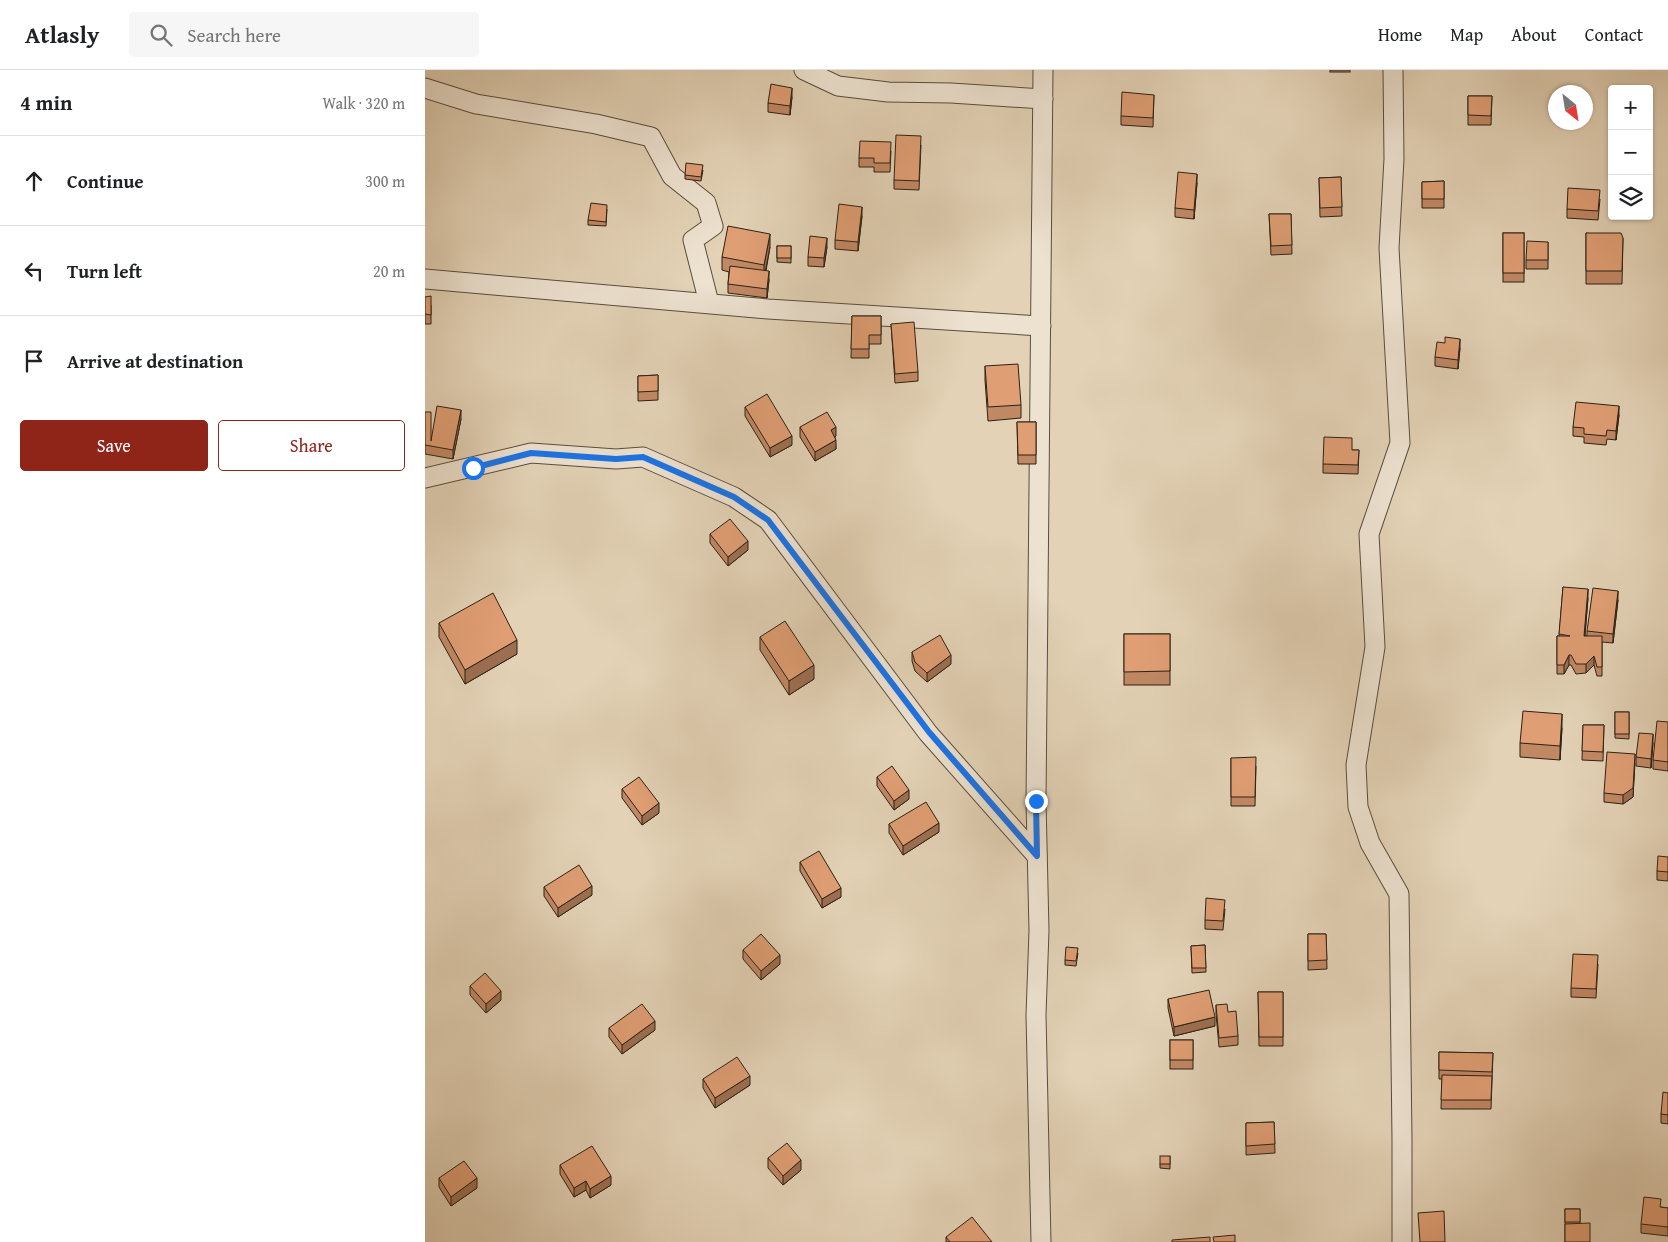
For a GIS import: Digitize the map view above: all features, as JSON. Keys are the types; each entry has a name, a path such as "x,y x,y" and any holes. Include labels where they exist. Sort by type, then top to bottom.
{"street":[{"path":"804,70 838,86 879,91 951,93 1043,99"},
{"path":"1041,1242 1036,1015 1039,932 1037,856 1038,479 1043,70"},
{"path":"1393,70 1394,159 1389,248 1400,443 1369,534 1375,646 1356,765 1357,807 1370,843 1399,894 1403,1140 1402,1242"},
{"path":"425,88 476,104 595,124 651,137 672,176 706,203 713,226 693,240 709,304"},
{"path":"425,279 709,304 1041,326"},
{"path":"425,478 531,453 616,459 643,457 734,497 768,520 929,732 1037,856"}],"building":[{"path":"771,84 792,88 790,106 768,103"},
{"path":"1122,92 1154,95 1153,118 1121,116"},
{"path":"1468,96 1492,96 1491,116 1468,115"},
{"path":"896,135 921,136 919,181 894,180"},
{"path":"860,141 891,142 890,163 874,163 874,158 859,158"},
{"path":"686,163 703,165 701,177 685,175"},
{"path":"1178,172 1197,174 1194,210 1175,208"},
{"path":"1341,177 1342,207 1320,208 1319,178"},
{"path":"1444,181 1444,199 1422,199 1422,182"},
{"path":"1568,188 1600,190 1598,211 1567,209"},
{"path":"591,203 607,205 606,222 588,220"},
{"path":"839,204 862,207 858,242 835,240"},
{"path":"1269,214 1291,214 1292,245 1271,246"},
{"path":"728,226 770,234 764,265 722,257"},
{"path":"1503,233 1524,233 1524,273 1503,273"},
{"path":"1586,233 1621,233 1623,238 1622,271 1586,271"},
{"path":"810,236 827,238 824,258 808,257"},
{"path":"1527,241 1548,242 1548,260 1526,260"},
{"path":"777,246 791,246 791,258 777,258"},
{"path":"730,266 769,271 767,289 728,284"},
{"path":"431,296 431,315 425,314 425,297"},
{"path":"852,316 881,316 881,335 869,335 869,349 851,349"},
{"path":"914,322 918,372 895,374 891,324"},
{"path":"1445,337 1460,339 1458,360 1435,357 1437,342 1445,343"},
{"path":"1018,364 1021,405 988,407 985,366"},
{"path":"658,375 658,391 638,392 638,376"},
{"path":"767,394 792,436 770,448 745,407"},
{"path":"1576,402 1619,406 1616,431 1607,430 1606,436 1584,434 1584,428 1573,427"},
{"path":"437,406 461,410 453,450 425,445 425,412 431,412 431,441"},
{"path":"827,412 836,427 831,430 836,440 815,452 800,427"},
{"path":"1017,422 1036,422 1036,455 1018,455"},
{"path":"1324,437 1352,438 1352,450 1359,450 1358,465 1323,464"},
{"path":"730,519 748,541 728,557 710,534"},
{"path":"1563,587 1588,589 1584,636 1602,636 1602,667 1597,667 1594,656 1586,664 1576,664 1571,655 1569,655 1564,665 1557,665 1557,636 1570,636 1559,634"},
{"path":"1593,588 1618,591 1613,634 1587,631"},
{"path":"493,593 517,640 465,670 439,623"},
{"path":"785,621 814,665 789,681 760,637"},
{"path":"1124,634 1170,634 1170,671 1124,672"},
{"path":"940,635 951,655 927,673 915,662 912,652"},
{"path":"1523,711 1562,714 1560,746 1520,743"},
{"path":"1615,712 1629,712 1629,734 1615,734"},
{"path":"1657,721 1668,722 1668,762 1653,760"},
{"path":"1583,725 1604,725 1603,752 1582,751"},
{"path":"1639,733 1653,734 1651,759 1636,757"},
{"path":"1607,752 1635,754 1633,788 1623,795 1604,793"},
{"path":"1256,757 1255,797 1231,797 1231,758"},
{"path":"892,766 909,790 894,801 877,777"},
{"path":"639,777 659,803 642,816 622,789"},
{"path":"926,802 939,823 903,846 889,824"},
{"path":"819,851 841,888 822,899 800,862"},
{"path":"1658,856 1668,857 1668,872 1657,871"},
{"path":"579,865 592,886 558,908 544,887"},
{"path":"1206,898 1225,900 1223,921 1205,920"},
{"path":"761,934 780,955 761,971 743,950"},
{"path":"1308,934 1326,934 1327,960 1308,961"},
{"path":"1205,945 1206,968 1192,968 1191,946"},
{"path":"1066,947 1078,948 1076,961 1065,960"},
{"path":"1573,954 1598,955 1596,989 1571,988"},
{"path":"485,973 501,991 486,1004 470,986"},
{"path":"1209,990 1215,1017 1174,1027 1168,999"},
{"path":"1258,992 1283,992 1283,1037 1259,1037"},
{"path":"642,1004 655,1021 622,1045 609,1028"},
{"path":"1227,1004 1228,1012 1236,1011 1238,1036 1219,1038 1216,1005"},
{"path":"1170,1040 1193,1040 1193,1060 1170,1060"},
{"path":"1439,1052 1493,1053 1492,1072 1439,1070"},
{"path":"737,1057 750,1076 715,1098 703,1079"},
{"path":"1442,1075 1492,1076 1491,1100 1441,1100"},
{"path":"1663,1092 1668,1093 1668,1115 1661,1114"},
{"path":"1274,1122 1275,1144 1246,1146 1246,1123"},
{"path":"787,1143 801,1160 783,1176 768,1158"},
{"path":"592,1146 611,1176 590,1189 586,1181 574,1188 560,1165"},
{"path":"1160,1156 1170,1156 1170,1164 1160,1164"},
{"path":"464,1161 477,1178 451,1197 439,1178"},
{"path":"1644,1197 1661,1199 1660,1207 1668,1208 1668,1227 1641,1224"},
{"path":"1565,1209 1580,1209 1580,1222 1565,1222"},
{"path":"1444,1211 1445,1242 1420,1242 1418,1213"},
{"path":"972,1217 992,1242 950,1242 946,1237"},
{"path":"1590,1223 1590,1242 1565,1242 1565,1224"},
{"path":"1235,1235 1235,1242 1214,1242 1213,1237"},
{"path":"1210,1237 1210,1242 1172,1242 1172,1240"}],"route":[{"path":"473,468 531,453 616,459 643,457 734,497 768,520 929,732 1037,856 1036,801"}]}
